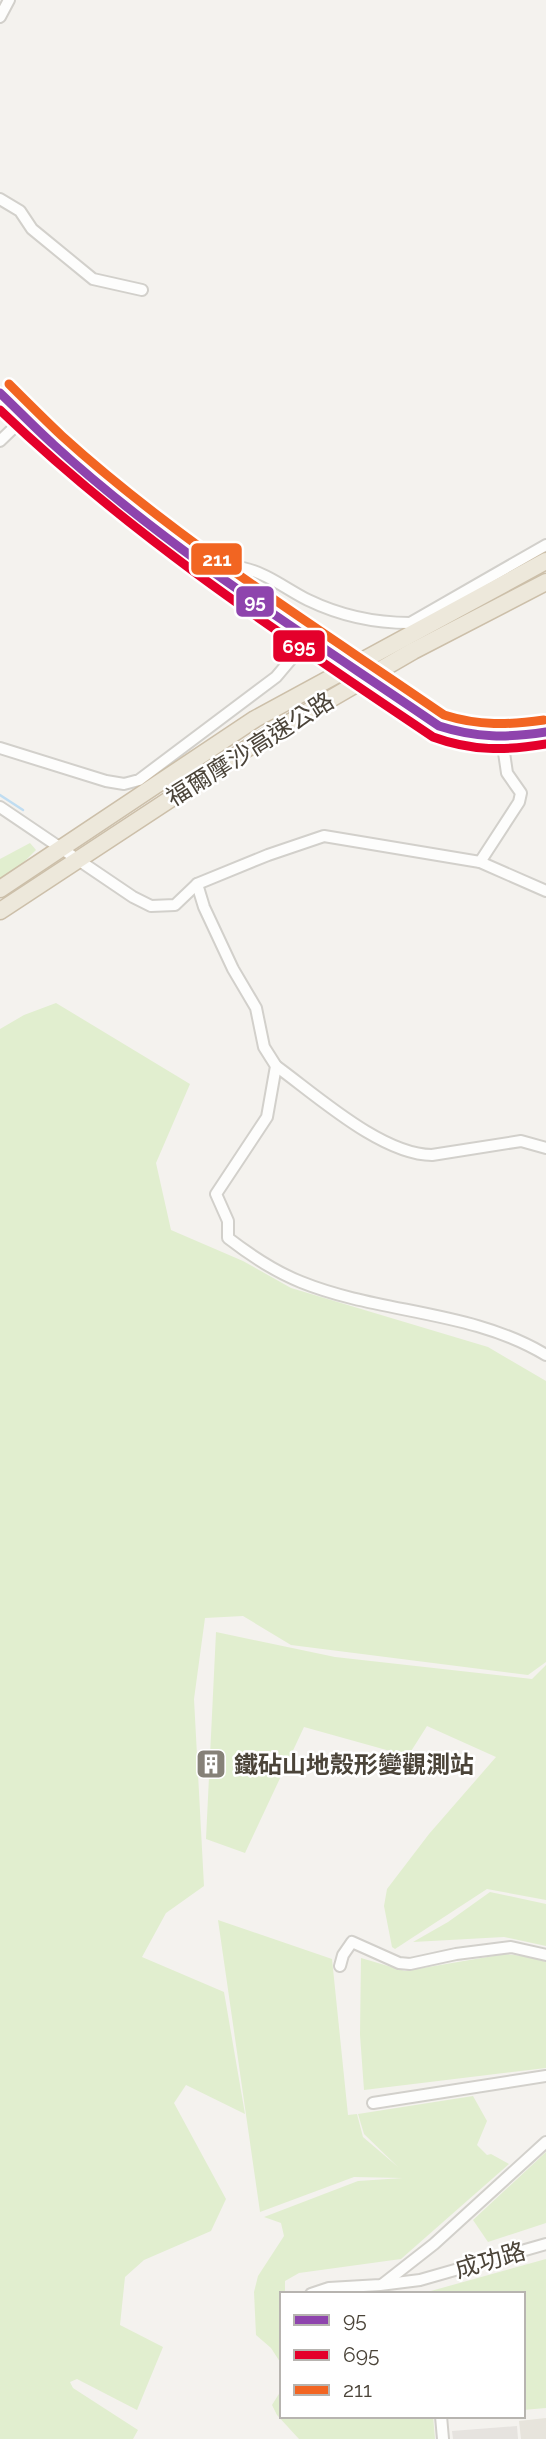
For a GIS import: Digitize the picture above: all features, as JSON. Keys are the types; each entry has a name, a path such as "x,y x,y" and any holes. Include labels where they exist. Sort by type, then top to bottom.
{"highway":[{"name":"福爾摩沙高速公路","path":"0,889 255,719 546,562"},
{"name":"福爾摩沙高速公路","path":"0,911 263,738 413,651 546,582"}],"street":[{"path":"0,16 9,0"},
{"path":"0,199 20,211 40,236 93,279 142,290"},
{"path":"0,393 55,446 141,517 225,580 439,726 462,734 502,739 546,732"},
{"path":"0,441 26,416"},
{"path":"225,580 243,568 255,571 307,599 343,614 390,623 410,623 546,545"},
{"path":"0,748 106,781 124,784 139,780 276,677 309,638"},
{"path":"480,862 519,802 521,793 507,773 502,739"},
{"path":"0,807 133,897 151,906 175,905 197,884 324,836 480,862 546,891"},
{"path":"197,884 204,907 233,969 256,1008 264,1047 276,1066 374,1137 405,1150 432,1155 521,1141 546,1148"},
{"path":"276,1066 267,1117 216,1194 228,1221 228,1238 246,1252 300,1282 335,1293 474,1325 546,1354"},
{"path":"340,1966 343,1955 352,1942 399,1963 410,1964 456,1954 511,1947 546,1955"},
{"path":"373,2104 546,2076"},
{"path":"380,2285 434,2244 546,2141"},
{"name":"成功路","path":"317,2292 329,2288 420,2280 546,2244"},
{"path":"441,2418 443,2439"}],"shaded area":[{"path":"546,2418 546,2439 521,2439 519,2421"},
{"path":"517,2426 518,2439 453,2439 452,2431"}],"green space":[{"path":"30,843 36,850 9,877 0,882 0,859"},
{"path":"56,1003 190,1084 156,1163 171,1230 243,1261 291,1288 488,1347 546,1381 546,1662 528,1675 291,1645 243,1616 205,1618 194,1699 204,1886 166,1913 142,1957 224,1992 245,2114 186,2085 174,2103 226,2199 211,2231 144,2260 125,2277 120,2325 163,2347 137,2410 77,2379 70,2382 73,2388 138,2430 133,2439 0,2439 0,1029 24,1015"},
{"path":"216,1632 335,1657 532,1679 546,1665 546,1900 487,1889 395,1949 392,1947 384,1906 387,1889 429,1834 496,1757 427,1726 408,1756 304,1727 245,1853 206,1839"},
{"path":"490,1892 546,1904 546,1946 504,1937 413,1942 448,1922"},
{"path":"218,1920 332,1959 348,2115 357,2114 363,2137 398,2167 364,2134 358,2114 473,2096 487,2121 477,2145 487,2155 491,2154 509,2164 401,2259 299,2273 285,2281 285,2292 280,2292 280,2362 271,2348 256,2335 254,2292 258,2276 284,2236 281,2223 264,2217 358,2181 403,2178 354,2177 260,2212"},
{"path":"505,1954 546,1962 546,2068 364,2090 360,2035 361,1958 405,1971"},
{"path":"546,2152 546,2223 488,2242 473,2220"},
{"path":"546,2259 546,2408 525,2410 525,2292 427,2292"},
{"path":"280,2392 280,2418 433,2418 435,2439 299,2439 277,2415 272,2405"}],"waterway":[{"path":"0,795 23,810"}],"transit line":[{"name":"211","path":"9,384 62,436 153,512 248,582 444,715 494,724 544,720"},
{"name":"95","path":"0,393 54,445 145,521 241,592 439,726 492,736 546,732"},
{"name":"695","path":"0,410 102,500 209,583 433,737 461,745 489,748 546,744"}],"place":[{"name":"鐵砧山地殼形變觀測站","path":"211,1764"}]}
